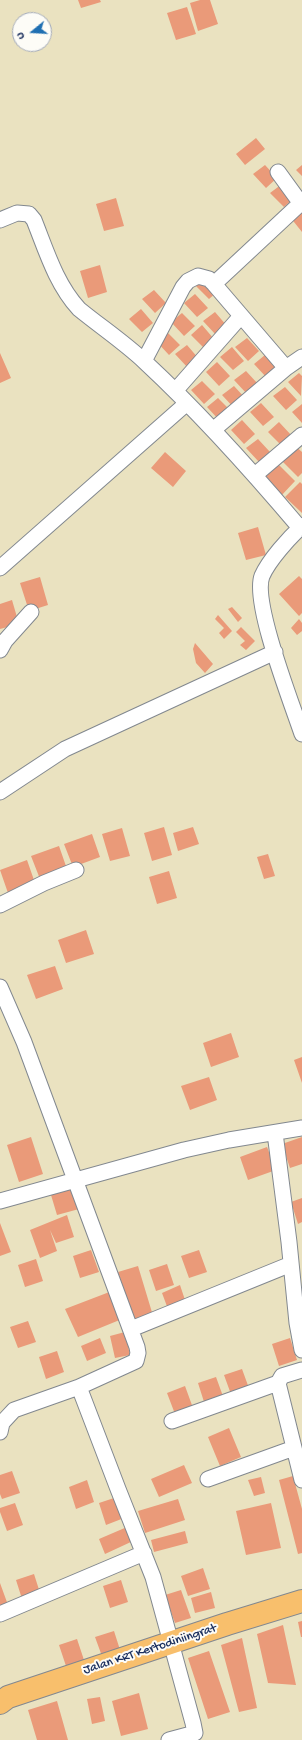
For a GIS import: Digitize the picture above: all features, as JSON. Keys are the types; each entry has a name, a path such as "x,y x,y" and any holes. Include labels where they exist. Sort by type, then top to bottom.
{"main road":[{"name":"Jalan KRT Kertodiniingrat","path":"0,1703 8,1697 227,1624 302,1601"}],"street":[{"path":"214,284 302,203 278,172"},
{"path":"0,220 17,213 29,214 34,220 63,289 70,299 79,309 144,361 187,403 255,475 301,527 272,560 262,576 260,586 264,613 274,652 302,734"},
{"path":"144,361 183,287 188,281 198,276 209,279 214,284 286,368"},
{"path":"174,391 241,316"},
{"path":"213,430 286,368 302,357"},
{"path":"0,568 187,403"},
{"path":"255,475 302,435"},
{"path":"0,650 30,612"},
{"path":"0,792 65,749 274,652"},
{"path":"0,905 44,883 76,870"},
{"path":"0,986 24,1042 131,1329 138,1354 136,1361 79,1386 14,1410 2,1423 0,1432"},
{"path":"0,1201 184,1150 302,1128"},
{"path":"275,1133 296,1318 302,1350"},
{"path":"131,1329 291,1264"},
{"path":"172,1421 278,1383 282,1376 302,1370"},
{"path":"278,1383 302,1480"},
{"path":"79,1386 153,1577 196,1736 168,1740"},
{"path":"208,1479 294,1448"},
{"path":"0,1614 144,1553"}],"building":[{"path":"78,0 100,0 101,2 81,8"},
{"path":"200,0 210,0 218,24 198,31 190,3"},
{"path":"187,7 196,34 176,40 167,13"},
{"path":"256,138 265,149 245,165 236,154"},
{"path":"265,165 277,178 266,188 253,174"},
{"path":"302,165 302,176 296,170"},
{"path":"282,184 295,197 284,207 270,193"},
{"path":"116,198 124,226 104,231 96,204"},
{"path":"302,210 302,232 290,217"},
{"path":"100,265 107,292 88,298 80,271"},
{"path":"204,278 217,292 209,299 196,286"},
{"path":"154,290 166,303 155,313 142,299"},
{"path":"195,294 208,308 197,317 184,303"},
{"path":"141,309 153,323 142,332 129,319"},
{"path":"215,312 227,326 216,335 203,321"},
{"path":"182,313 195,326 184,336 171,322"},
{"path":"202,325 214,339 204,348 191,335"},
{"path":"167,332 180,345 169,355 156,341"},
{"path":"247,338 259,351 248,361 235,347"},
{"path":"187,345 199,359 188,368 175,354"},
{"path":"232,347 244,361 233,370 220,357"},
{"path":"0,353 11,378 0,383"},
{"path":"265,355 278,368 267,378 254,364"},
{"path":"217,362 230,376 219,386 206,372"},
{"path":"246,371 258,384 247,394 234,380"},
{"path":"299,373 302,376 301,396 288,382"},
{"path":"202,381 215,394 204,404 191,390"},
{"path":"234,386 246,399 235,409 222,395"},
{"path":"285,387 297,400 286,410 273,396"},
{"path":"218,398 231,411 220,421 207,407"},
{"path":"261,403 274,417 263,426 250,412"},
{"path":"302,404 302,423 292,412"},
{"path":"242,420 255,434 244,444 231,430"},
{"path":"279,422 292,436 281,445 268,432"},
{"path":"258,439 270,452 259,462 246,448"},
{"path":"293,444 302,452 302,473 298,477 279,458"},
{"path":"165,452 186,471 173,487 151,468"},
{"path":"275,461 295,481 281,496 261,476"},
{"path":"300,482 302,484 302,513 285,497"},
{"path":"258,527 266,555 246,560 238,533"},
{"path":"299,576 302,579 302,613 299,616 279,594"},
{"path":"40,577 48,605 29,611 20,583"},
{"path":"12,600 19,624 0,629 0,604"},
{"path":"232,607 242,618 238,622 228,609"},
{"path":"218,615 232,631 224,639 219,633 224,628 215,619"},
{"path":"299,619 302,623 302,631 297,635 291,628"},
{"path":"241,627 255,641 246,650 240,645 245,641 236,632"},
{"path":"195,643 213,664 205,673 196,663 193,649"},
{"path":"164,827 172,855 152,861 144,833"},
{"path":"193,827 199,844 178,851 173,833"},
{"path":"122,828 130,856 110,861 102,834"},
{"path":"92,834 100,857 73,867 64,844"},
{"path":"59,846 67,869 40,879 31,856"},
{"path":"268,854 275,876 264,879 257,857"},
{"path":"27,860 35,883 8,893 0,870"},
{"path":"169,871 177,898 157,904 149,877"},
{"path":"86,930 94,954 66,963 58,940"},
{"path":"55,966 63,989 36,999 27,975"},
{"path":"231,1033 239,1057 211,1067 203,1043"},
{"path":"302,1057 302,1083 294,1060"},
{"path":"209,1077 217,1100 190,1110 181,1086"},
{"path":"31,1137 43,1174 19,1182 7,1145"},
{"path":"302,1137 302,1164 290,1168 282,1144"},
{"path":"267,1147 276,1170 248,1180 240,1157"},
{"path":"73,1188 79,1209 57,1215 51,1195"},
{"path":"302,1198 302,1222 298,1224 291,1202"},
{"path":"67,1215 74,1237 56,1243 50,1230 57,1251 40,1258 30,1230"},
{"path":"0,1223 11,1252 0,1256"},
{"path":"91,1250 99,1272 80,1278 73,1256"},
{"path":"199,1250 207,1272 189,1278 181,1256"},
{"path":"36,1259 43,1281 25,1287 18,1265"},
{"path":"167,1264 174,1285 156,1291 149,1270"},
{"path":"138,1266 154,1319 136,1325 118,1272"},
{"path":"180,1285 186,1303 168,1309 162,1293"},
{"path":"112,1291 122,1319 78,1337 65,1309"},
{"path":"28,1321 36,1342 18,1348 10,1327"},
{"path":"125,1332 130,1355 115,1358 110,1336"},
{"path":"100,1338 106,1353 87,1361 81,1346"},
{"path":"290,1338 297,1360 279,1366 272,1344"},
{"path":"57,1351 64,1372 46,1379 39,1357"},
{"path":"242,1369 250,1391 232,1397 224,1375"},
{"path":"216,1377 224,1399 205,1405 198,1383"},
{"path":"185,1386 193,1408 175,1414 167,1393"},
{"path":"229,1428 241,1457 220,1466 208,1437"},
{"path":"184,1465 192,1483 159,1497 151,1479"},
{"path":"12,1471 20,1493 2,1499 0,1494 0,1475"},
{"path":"293,1476 302,1509 302,1553 298,1554 279,1480"},
{"path":"261,1477 265,1493 254,1496 248,1480"},
{"path":"87,1480 94,1502 76,1509 69,1487"},
{"path":"117,1497 124,1518 106,1525 99,1503"},
{"path":"178,1499 185,1520 145,1533 138,1511"},
{"path":"15,1503 23,1525 7,1531 0,1508"},
{"path":"271,1503 281,1548 246,1555 236,1511"},
{"path":"127,1527 133,1541 105,1554 99,1539"},
{"path":"185,1531 188,1543 154,1552 151,1540"},
{"path":"203,1568 210,1589 188,1596 181,1576"},
{"path":"34,1574 41,1596 23,1602 16,1580"},
{"path":"121,1580 128,1602 110,1608 103,1586"},
{"path":"0,1583 8,1605 0,1608"},
{"path":"181,1590 191,1618 175,1623 165,1595"},
{"path":"211,1592 215,1608 195,1613 191,1598"},
{"path":"302,1621 302,1637 301,1637 298,1622"},
{"path":"283,1625 296,1685 268,1683 257,1634"},
{"path":"114,1631 121,1653 103,1659 95,1637"},
{"path":"242,1638 257,1708 239,1712 221,1645"},
{"path":"77,1639 84,1660 66,1666 59,1645"},
{"path":"209,1651 230,1712 208,1719 188,1658"},
{"path":"139,1693 148,1729 121,1736 112,1701"},
{"path":"100,1697 105,1721 92,1724 87,1699"},
{"path":"57,1701 68,1740 37,1740 28,1710"}]}
